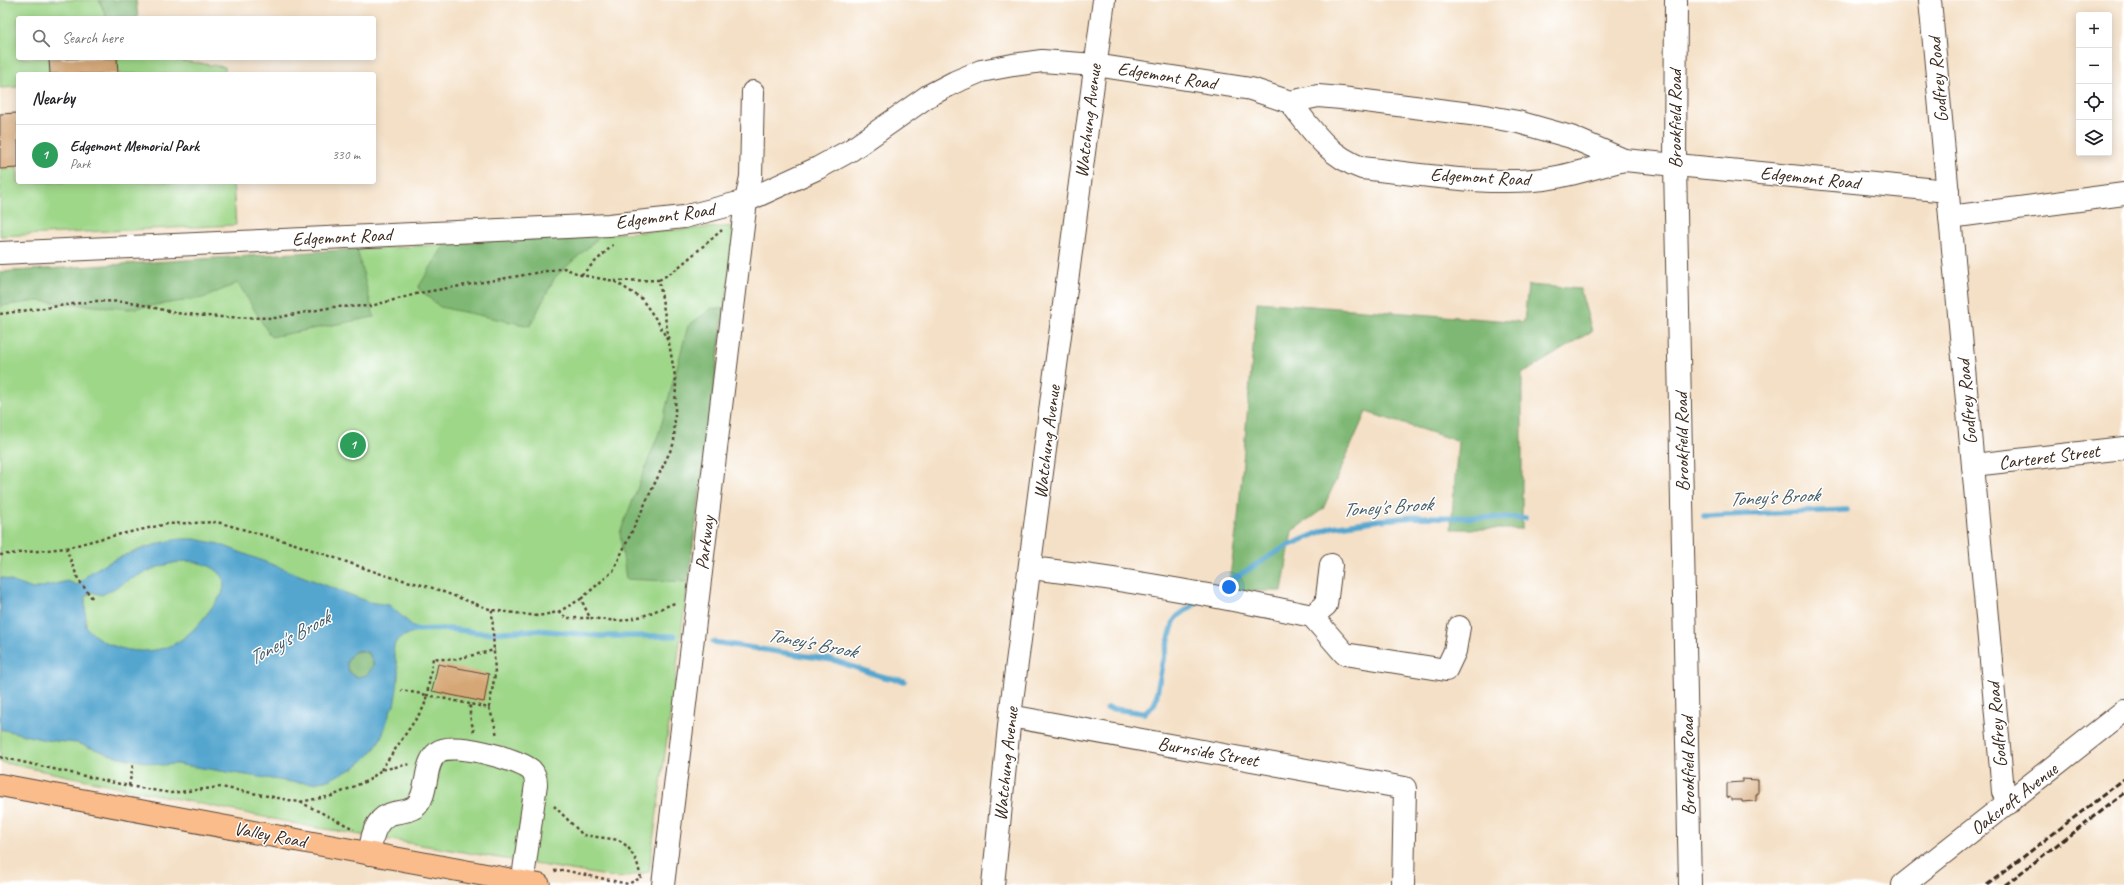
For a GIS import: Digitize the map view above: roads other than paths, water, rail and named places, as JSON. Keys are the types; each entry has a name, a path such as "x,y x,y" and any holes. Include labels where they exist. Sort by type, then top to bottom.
{"main road":[{"name":"Valley Road","path":"0,785 370,854 533,881"}],"street":[{"name":"Watchung Avenue","path":"993,885 1010,716 1031,568 1104,0"},
{"name":"Brookfield Road","path":"1676,0 1675,165 1690,885"},
{"name":"Godfrey Road","path":"1930,0 2002,780 2004,792 2009,803"},
{"name":"Edgemont Road","path":"0,253 616,224 684,217 746,200 818,168 883,129 928,96 981,71 1042,62 1095,65 1252,90 1290,102 1318,96 1479,115 1518,122 1571,137 1624,160 1948,191"},
{"name":"Parkway","path":"663,885 746,200 751,177 753,92"},
{"name":"Edgemont Road","path":"1290,102 1329,149 1347,162 1362,168 1461,178 1519,181 1545,179 1624,160"},
{"path":"1950,217 2124,194"},
{"name":"Carteret Street","path":"1973,465 2124,448"},
{"path":"1312,616 1326,605 1331,565"},
{"path":"1031,568 1090,575 1208,594 1312,616 1346,654 1446,670 1455,651 1459,627"},
{"name":"Oakcroft Avenue","path":"1902,885 2009,803 2124,711"},
{"name":"Burnside Street","path":"1010,716 1405,788 1403,885"},
{"path":"370,854 371,836 380,821 387,816 402,813 414,807 420,799 433,758 445,748 458,748 511,759 532,770 536,777 533,881"}],"water":[{"path":"195,539 219,544 369,602 389,605 417,630 400,638 394,645 398,674 394,706 391,709 383,734 376,747 365,759 354,768 328,780 313,783 291,782 176,764 161,765 114,756 77,743 45,740 0,729 0,577 33,589 68,581 77,585 91,573 112,561 148,547 170,541","holes":["187,561 202,564 215,569 223,579 224,586 222,594 201,622 175,644 162,649 134,651 107,643 86,627 85,597 92,592 102,595 132,578 153,569 164,565","359,650 369,653 374,665 367,675 357,677 352,675 349,671 347,663 351,655"]}],"waterway":[{"name":"Toney's Brook","path":"1704,516 1846,510"},
{"name":"Toney's Brook","path":"1215,590 1285,547 1332,527 1380,520 1415,517 1525,518"},
{"name":"Toney's Brook","path":"1107,708 1144,713 1154,705 1162,664 1174,621 1178,616 1199,601"},
{"name":"Toney's Brook","path":"410,630 449,629 484,633 537,630 602,636 675,636"},
{"name":"Toney's Brook","path":"713,642 833,660 880,676 904,681"}],"railway":[{"path":"1987,885 2124,779"},
{"path":"2005,885 2124,793"}],"place":[{"name":"Edgemont Memorial Park","path":"353,445"}]}
